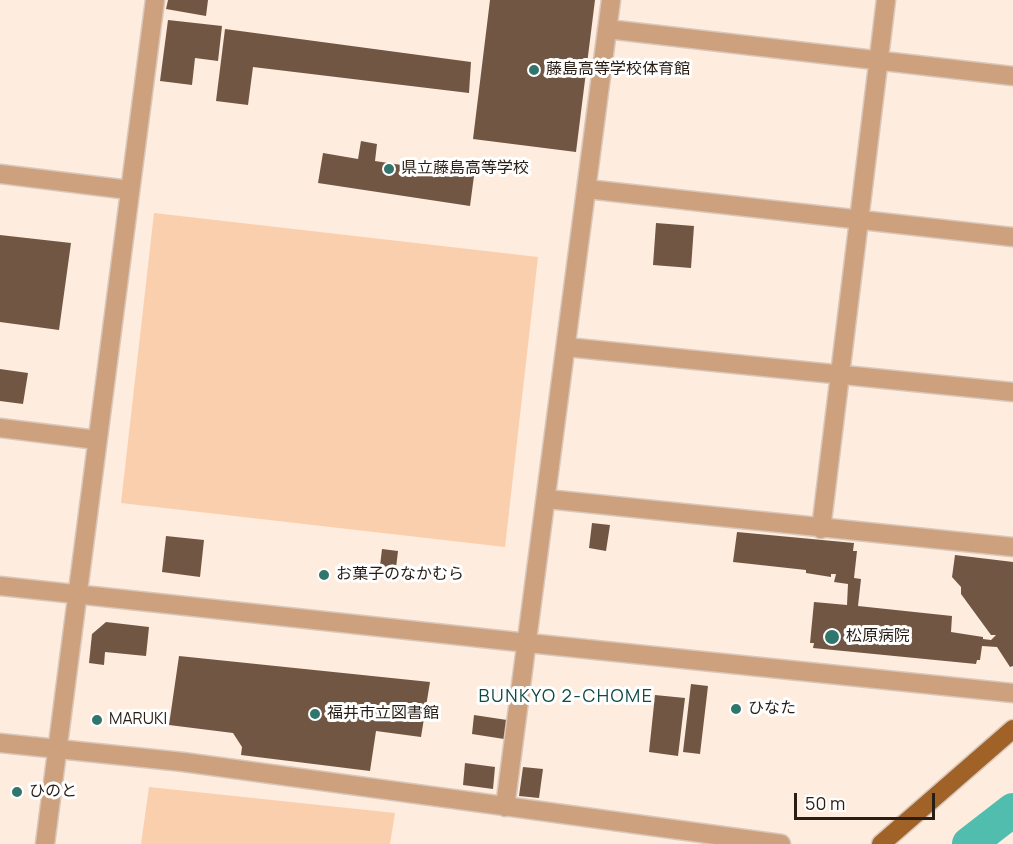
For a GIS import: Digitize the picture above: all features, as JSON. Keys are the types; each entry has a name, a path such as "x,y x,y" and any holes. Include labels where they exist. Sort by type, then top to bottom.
{"main road":[{"path":"881,844 1013,729"}],"street":[{"path":"45,844 155,0"},
{"path":"505,807 611,0"},
{"path":"820,529 886,0"},
{"path":"607,29 1013,76"},
{"path":"0,174 129,190"},
{"path":"587,189 1013,237"},
{"path":"566,347 1013,392"},
{"path":"0,428 97,440"},
{"path":"547,499 1013,548"},
{"path":"0,586 1013,693"},
{"path":"0,742 183,762 781,844"}],"shaded area":[{"path":"154,213 538,257 505,547 121,503"},
{"path":"149,787 395,813 390,844 141,844"}],"building":[{"path":"168,0 208,0 206,16 166,9"},
{"name":"藤島高等学校体育館","path":"490,0 595,0 576,152 473,139"},
{"path":"168,20 222,26 218,61 195,58 192,85 160,81"},
{"path":"225,29 471,62 469,93 253,67 248,105 216,101"},
{"path":"361,141 377,144 375,161 474,176 470,206 318,183 323,153 358,159"},
{"path":"656,223 694,226 691,268 653,265"},
{"path":"0,235 71,243 59,330 0,322"},
{"path":"0,369 28,373 23,404 0,401"},
{"path":"592,523 610,525 606,551 589,548"},
{"path":"737,532 854,543 853,551 857,551 854,578 861,579 858,606 952,616 951,632 991,640 996,635 991,635 961,594 961,587 952,577 955,555 1013,562 1013,666 1010,667 997,647 982,646 980,660 977,660 976,664 813,648 814,643 810,643 814,602 847,605 848,584 834,582 836,574 831,574 831,577 806,573 806,570 733,562"},
{"path":"166,536 204,540 200,577 162,572"},
{"path":"382,549 398,551 396,568 380,566"},
{"path":"106,622 149,627 146,656 105,652 104,665 89,663 92,634"},
{"path":"179,656 430,682 421,737 376,731 370,771 241,755 242,747 233,733 169,725"},
{"path":"691,684 708,686 700,754 683,752"},
{"path":"655,695 685,698 678,756 649,752"},
{"path":"474,715 507,720 504,739 472,734"},
{"path":"465,763 495,767 493,789 463,785"},
{"path":"523,767 543,769 539,798 519,796"}],"waterway":[{"path":"969,844 1013,810"}],"place":[{"name":"藤島高等学校体育館","path":"534,70"},
{"name":"県立藤島高等学校","path":"389,169"},
{"name":"お菓子のなかむら","path":"324,575"},
{"name":"松原病院","path":"832,637"},
{"name":"ひなた","path":"736,709"},
{"name":"福井市立図書館","path":"315,714"},
{"name":"MARUKI","path":"97,720"},
{"name":"ひのと","path":"17,792"}],"district":[{"name":"BUNKYO 2-CHOME","path":"566,697"}]}
